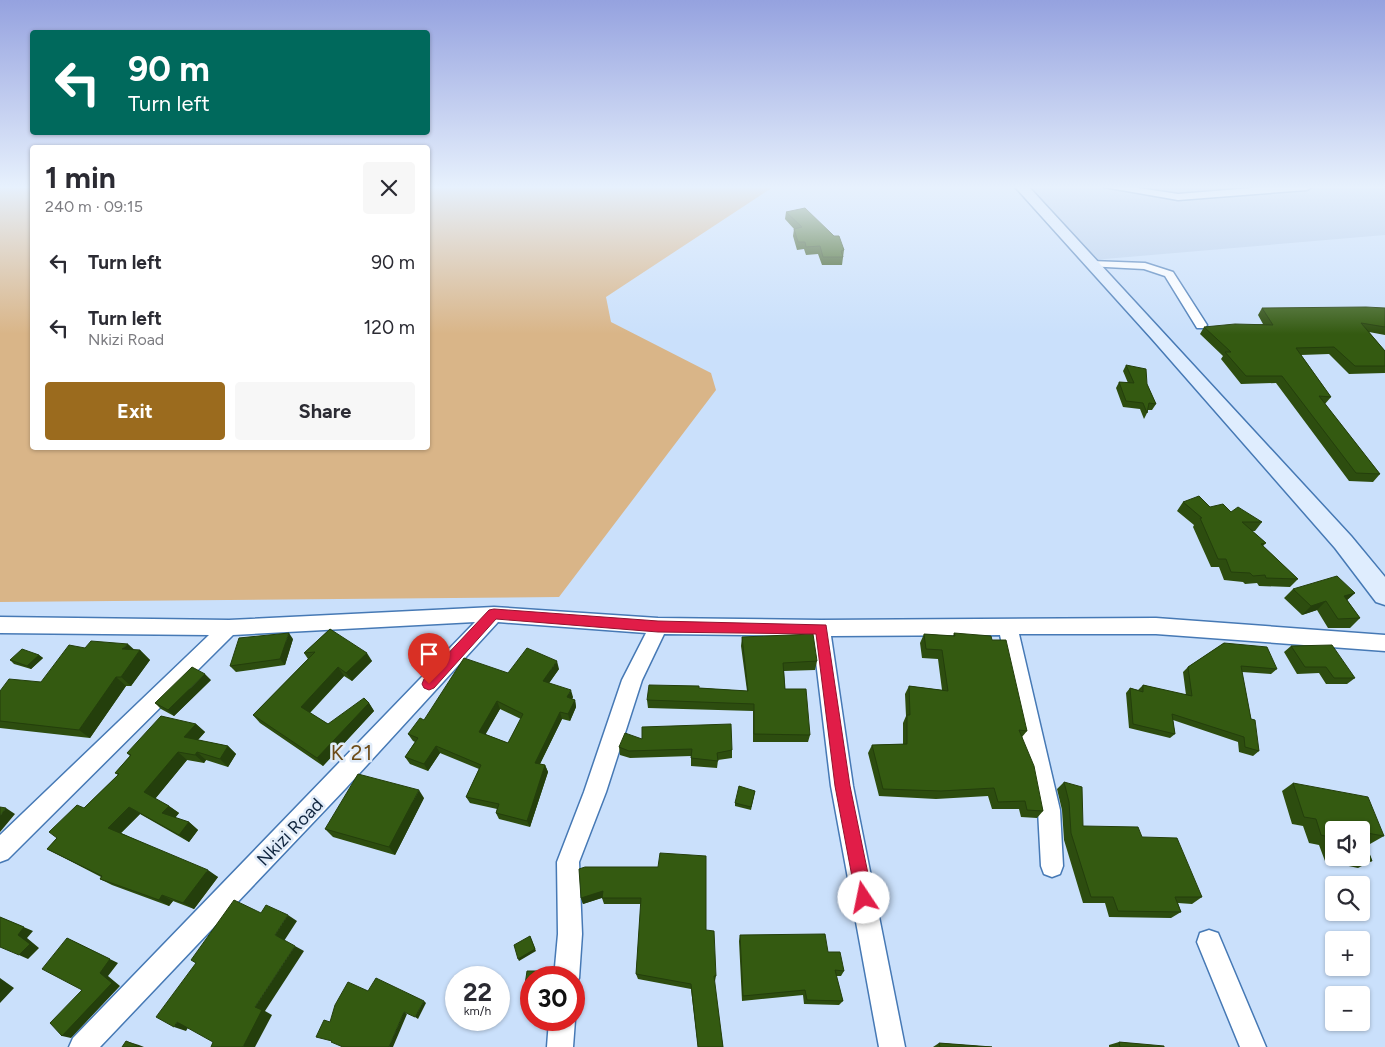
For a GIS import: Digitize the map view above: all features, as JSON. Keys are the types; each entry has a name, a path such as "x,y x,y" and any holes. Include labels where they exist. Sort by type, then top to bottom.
{"street":[{"path":"1065,236 1158,335 1337,535 1385,595"},
{"path":"1091,264 1145,266 1169,274 1201,325"},
{"path":"0,625 230,628 494,614 658,626 821,628 1156,626 1231,630 1385,643"},
{"name":"Nkizi Road","path":"82,1047 338,782 494,614"},
{"path":"567,966 570,934 568,862 595,792 632,680 658,626"},
{"path":"1008,627 1049,810 1052,866"},
{"path":"0,851 230,628"},
{"path":"821,628 842,786 892,1047"},
{"path":"1209,942 1253,1047"},
{"path":"560,1047 561,1031"}],"shaded area":[{"path":"0,236 30,236 30,450 430,450 430,236 699,236 606,297 611,322 711,373 716,390 559,597 0,602"},
{"path":"1072,236 1375,236 1093,260"}],"building":[{"path":"796,236 839,236 844,250 841,251 843,257 823,257 820,246 806,247 805,242 798,242"},
{"path":"1262,308 1385,308 1385,327 1361,323 1385,351 1385,366 1355,366 1334,347 1296,348 1331,397 1319,396 1380,474 1356,473 1282,376 1246,376 1225,352 1231,352 1204,327 1235,324 1273,325"},
{"path":"1126,365 1146,369 1147,384 1156,404 1149,403 1147,413 1143,403 1126,401 1119,382 1134,383"},
{"path":"1199,496 1210,507 1223,504 1231,512 1238,507 1262,522 1242,522 1266,543 1261,544 1298,579 1266,578 1265,575 1253,576 1250,573 1231,572 1226,559 1218,559 1200,518 1202,518 1183,502"},
{"path":"1337,576 1355,593 1344,596 1360,618 1338,619 1326,601 1311,606 1293,589"},
{"path":"330,629 367,653 346,673 338,667 301,707 328,724 364,698 369,703 317,758 253,715 315,652 304,653"},
{"path":"289,633 280,659 230,666 239,638"},
{"path":"954,633 991,636 992,640 1006,640 1027,731 1019,730 1034,766 1043,811 1027,810 1025,801 998,802 994,788 941,791 883,789 872,745 907,744 907,715 910,715 909,686 948,691 942,650 926,649 924,634 955,636"},
{"path":"813,634 817,661 783,663 785,689 806,689 810,735 754,734 754,704 647,700 649,685 699,686 699,688 748,691 742,637"},
{"path":"91,641 128,644 122,649 140,650 121,677 116,677 79,730 0,721 0,691 9,679 41,682 69,645 85,648"},
{"path":"1224,643 1267,647 1277,669 1241,666 1251,719 1255,720 1259,751 1245,747 1244,737 1172,714 1175,734 1133,724 1130,688 1143,692 1143,685 1192,696 1188,667"},
{"path":"1332,645 1355,678 1334,678 1326,667 1305,667 1291,646"},
{"path":"527,648 557,661 543,681 571,690 567,697 575,700 568,714 560,712 535,763 545,765 527,821 496,813 499,804 466,797 481,765 436,746 424,764 405,757 418,738 408,734 420,718 424,720 464,658 508,673","holes":["497,701 523,714 508,743 479,732"]},
{"path":"22,649 39,655 27,666 10,660"},
{"path":"192,667 205,674 168,710 155,703"},
{"path":"161,716 196,724 184,737 228,746 220,759 197,752 195,755 178,752 144,792 169,806 162,813 189,822 179,835 129,807 108,828 208,870 183,903 162,895 159,900 100,879 102,876 47,849 57,838 49,832 77,805 84,808 119,774 115,773 131,755 127,753"},
{"path":"731,724 732,750 717,753 718,761 691,758 692,749 629,751 619,747 625,733 642,739 642,727"},
{"path":"358,774 419,790 389,847 325,829"},
{"path":"1064,782 1082,787 1083,826 1138,827 1142,837 1177,838 1202,897 1175,897 1181,912 1118,911 1113,897 1091,897 1071,833 1069,802"},
{"path":"1293,783 1368,797 1384,836 1370,834 1370,821 1325,821 1325,836 1321,835 1316,819 1304,817"},
{"path":"739,786 755,791 751,807 735,803"},
{"path":"0,807 6,808 0,816"},
{"path":"660,853 706,856 706,930 714,931 716,976 714,976 723,1047 698,1047 691,984 636,974 641,898 602,898 603,891 581,898 579,869 585,867 658,867"},
{"path":"234,900 261,913 266,905 288,915 275,935 295,946 255,1007 262,1010 243,1047 211,1047 213,1042 177,1022 174,1027 156,1017 196,963 191,960"},
{"path":"0,917 24,927 18,935 30,944 19,955 0,947"},
{"path":"825,934 828,952 840,952 844,971 835,970 843,1001 807,1000 805,990 743,996 740,935"},
{"path":"530,936 535,949 518,959 514,945"},
{"path":"67,938 110,959 100,973 112,983 62,1036 50,1023 82,990 42,969"},
{"path":"376,978 424,1001 415,1017 404,1012 389,1047 343,1047 332,1041 316,1037 324,1020 330,1022 335,1005 348,982 368,991"},
{"path":"126,1041 140,1047 122,1047"},
{"path":"1119,1042 1164,1046 1164,1047 1120,1047"},
{"path":"939,1043 992,1047 940,1047"}],"district":[{"name":"K 21","path":"352,753"}],"route":[{"path":"429,684 494,614 658,626 821,628 842,786 864,898"}]}
